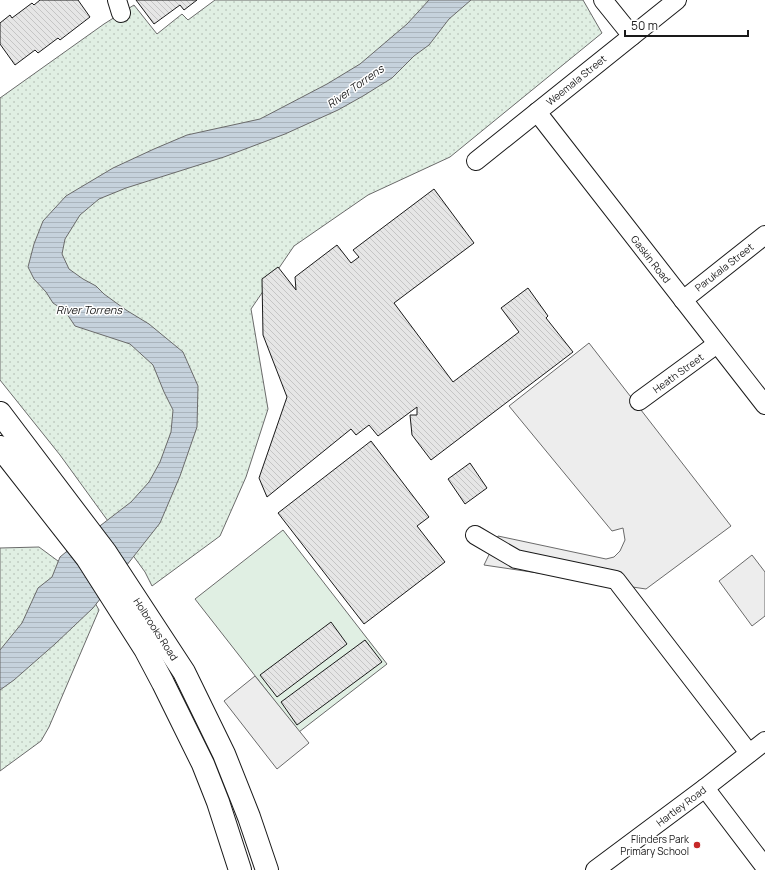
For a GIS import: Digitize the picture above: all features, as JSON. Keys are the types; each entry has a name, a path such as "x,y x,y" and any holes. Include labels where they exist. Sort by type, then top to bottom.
{"main road":[{"name":"Holbrooks Road","path":"0,413 106,553 184,672 224,754 249,817 267,870"},
{"name":"Holbrooks Road","path":"0,447 87,558 145,649 195,748 218,802 240,870"}],"street":[{"path":"603,0 632,36"},
{"name":"Weemala Street","path":"476,161 677,0"},
{"name":"Gaskin Road","path":"537,112 765,405"},
{"name":"Parukala Street","path":"683,300 765,235"},
{"name":"Heath Street","path":"639,401 717,344"},
{"path":"475,535 516,558 616,580 749,753"},
{"name":"Hartley Road","path":"595,870 765,741"},
{"path":"705,788 765,867"}],"green space":[{"path":"215,0 583,0 602,33 450,157 368,195 294,246 251,309 268,409 246,477 220,536 152,586 145,572 60,455 0,380 0,98 104,24 134,5 157,34 182,14 188,20"},
{"path":"283,530 387,664 299,732 195,599"},
{"path":"39,547 81,578 99,610 49,727 41,741 0,771 0,548"}],"shaded area":[{"path":"589,343 731,526 646,589 484,565 498,536 606,559 614,557 620,551 625,540 623,528 612,531 509,406"},
{"path":"752,555 765,572 765,616 752,626 719,581"},
{"path":"255,676 309,743 277,769 224,701"}],"water":[{"name":"River Torrens","path":"429,0 471,0 449,19 429,45 414,56 392,78 338,110 285,134 224,157 126,188 99,199 80,215 65,239 62,254 69,269 96,286 104,294 126,310 149,324 183,352 198,386 197,427 180,476 160,523 93,608 55,644 14,680 0,690 0,650 22,623 38,588 52,577 60,557 131,502 149,482 160,462 171,432 173,410 153,365 130,344 75,326 65,311 53,303 46,292 34,279 28,267 34,244 43,221 66,196 113,168 187,135 260,119 327,84 360,64 407,24"}],"building":[{"path":"40,0 78,0 90,17 60,40 58,38 38,53 35,50 15,65 0,44 0,23 10,15 12,18 32,3 34,5"},
{"path":"136,0 197,0 184,10 180,5 154,24"},
{"path":"434,189 474,243 394,303 453,382 519,332 501,308 528,288 548,316 546,318 573,352 431,460 412,435 410,415 417,415 417,407 378,436 369,425 356,435 351,429 267,497 259,478 287,397 263,335 262,279 278,267 296,290 295,277 337,245 351,263 359,257 353,250"},
{"path":"371,441 429,517 417,526 445,562 364,624 278,513"},
{"path":"470,463 487,488 465,504 448,479"},
{"path":"331,622 347,644 277,697 260,675"},
{"path":"365,640 382,662 297,725 281,702"}],"place":[{"name":"Flinders Park Primary School","path":"697,845"}]}
